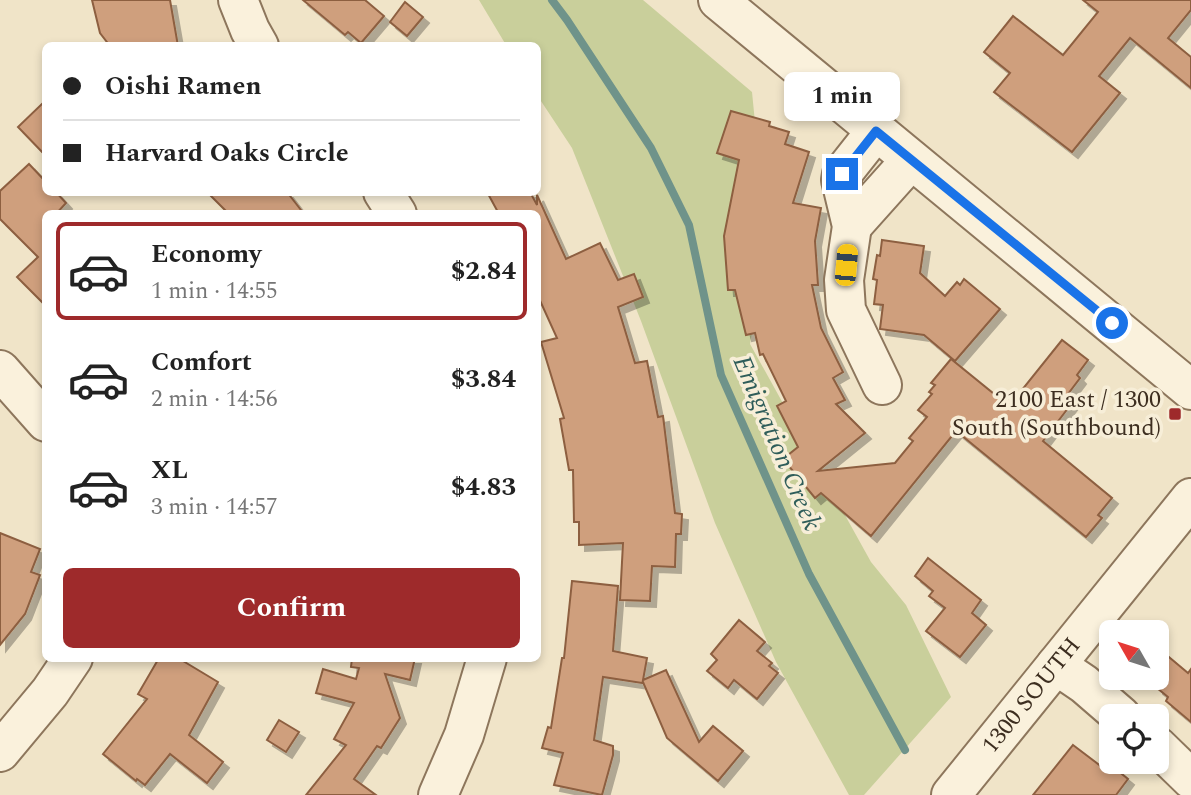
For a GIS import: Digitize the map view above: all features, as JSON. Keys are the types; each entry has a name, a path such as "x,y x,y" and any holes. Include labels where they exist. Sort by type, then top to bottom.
{"street":[{"path":"238,0 258,42"},
{"path":"718,0 1191,390"},
{"path":"876,131 842,174 842,188 852,226 844,280 846,310 882,384"},
{"path":"852,226 911,160"},
{"path":"0,370 42,417"},
{"name":"1300 SOUTH","path":"951,795 1191,498"},
{"path":"0,752 50,692 70,662"},
{"path":"438,795 464,735 485,662"},
{"path":"1056,665 1107,704"},
{"path":"1169,758 1191,779"}],"green space":[{"path":"479,0 643,0 752,92 767,244 750,344 871,562 906,605 951,697 864,795 849,795 776,662 715,523 641,321 572,148 541,101 541,42 504,42"}],"building":[{"path":"92,0 170,0 177,42 107,42 100,33"},
{"path":"303,0 365,0 384,16 362,42 348,32 345,35"},
{"path":"1083,0 1191,0 1191,10 1168,38 1191,57 1191,88 1130,38 1099,76 1120,93 1072,152 994,92 1010,73 984,52 1013,16 1063,55 1098,12"},
{"path":"405,2 423,17 407,36 390,22"},
{"path":"42,104 42,152 18,127"},
{"path":"731,111 770,122 769,126 789,132 785,144 809,152 793,203 821,208 815,241 818,285 812,285 821,328 843,372 833,378 845,400 836,404 865,433 818,471 895,463 913,441 909,438 927,417 918,410 932,394 929,392 935,385 931,383 951,359 1009,406 1062,340 1088,360 1077,375 1080,378 1068,394 1075,399 1043,441 1112,498 1098,515 1102,518 1086,537 956,431 871,536 821,493 815,498 783,459 798,447 777,406 786,401 763,354 760,355 755,333 746,335 735,290 728,290 724,236 739,160 717,153"},
{"path":"29,164 42,178 42,196 60,196 66,203 60,210 42,210 42,302 17,277 38,257 0,219 0,191"},
{"path":"211,196 290,196 301,210 225,210"},
{"path":"489,196 532,196 537,205 537,196 566,259 600,243 618,280 634,274 643,297 618,307 635,363 647,361 658,417 663,416 675,513 682,514 681,534 676,534 675,567 652,566 650,601 620,600 623,543 579,545 579,522 574,522 573,470 569,470 560,419 564,418 541,342 557,338 541,303 541,210 497,210"},
{"path":"882,240 924,246 920,273 945,296 957,282 960,285 964,279 1000,309 955,361 924,335 880,329 883,305 874,304 877,280 873,279"},
{"path":"0,533 40,549 31,572 40,575 25,614 0,645"},
{"path":"928,558 981,600 972,613 986,625 960,657 926,631 945,608 929,596 933,591 915,576"},
{"path":"572,581 618,586 613,651 647,658 643,680 666,670 699,742 713,726 743,751 718,781 667,738 643,682 603,677 594,740 613,746 613,755 602,795 554,785 563,753 542,748 548,727 551,728 564,658"},
{"path":"739,620 765,642 757,651 772,663 769,666 778,673 757,699 734,680 728,688 707,671 717,660 711,654"},
{"path":"1169,657 1188,673 1191,669 1191,722 1166,701 1168,697 1159,690 1169,690"},
{"path":"157,662 185,662 218,682 189,735 223,762 207,783 170,754 145,785 137,779 136,781 103,754 147,699 138,694"},
{"path":"352,662 414,662 410,680 385,674 400,718 381,748 377,746 354,779 376,795 306,795 346,745 334,739 354,703 316,693 323,669 356,679 359,668 351,667"},
{"path":"279,720 299,732 286,752 267,740"},
{"path":"1073,745 1099,765 1099,774 1122,774 1128,779 1116,795 1033,795"}],"waterway":[{"name":"Emigration Creek","path":"552,0 651,148 689,225 721,375 809,574 905,750"}],"place":[{"name":"2100 East / 1300 South (Southbound)","path":"1175,414"}],"route":[{"path":"842,174 876,131 1112,323"}]}
